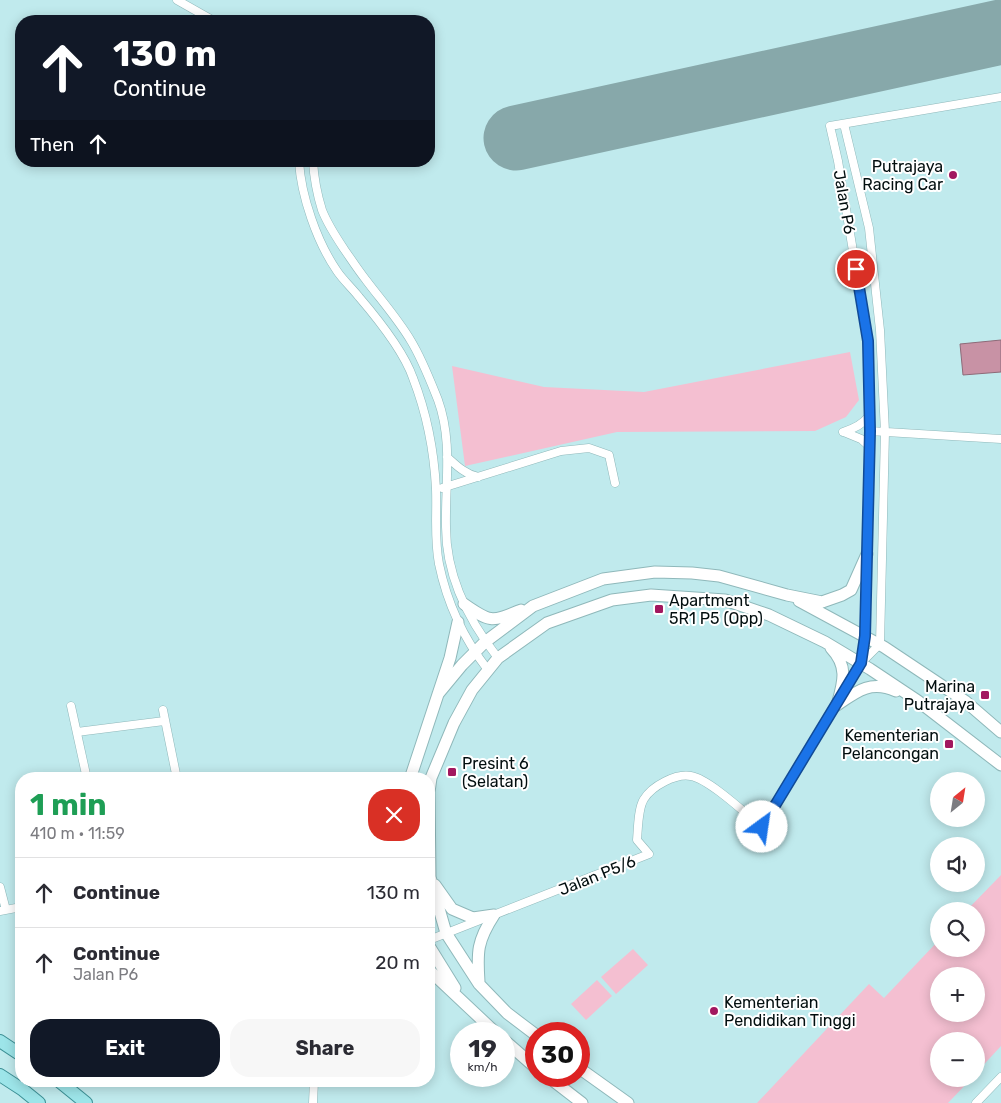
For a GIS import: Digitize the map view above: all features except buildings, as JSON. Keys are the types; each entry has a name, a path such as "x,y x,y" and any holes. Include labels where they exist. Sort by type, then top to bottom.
{"main road":[{"path":"0,1041 15,1051"},
{"path":"0,1075 15,1085"},
{"path":"18,1087 39,1103"},
{"path":"66,1087 86,1103"}],"street":[{"path":"177,0 203,15"},
{"path":"844,124 1001,97"},
{"name":"Jalan P6","path":"861,663 865,636 870,446 868,341 838,161 830,126 844,124 869,228 880,330 885,432 880,644"},
{"path":"299,167 300,179 308,212 323,246 337,270 390,337 412,376 427,419 432,444 436,489 435,529 439,564 458,622 474,652 488,670"},
{"path":"313,167 322,211 336,238 412,342 430,380 443,415 448,441 446,528 449,559 464,604 485,642 498,658"},
{"path":"869,416 851,430 843,432 861,439 870,446"},
{"path":"870,431 1001,439"},
{"path":"436,489 561,452 588,448 609,455 615,483"},
{"path":"447,457 458,468 478,477"},
{"path":"464,604 488,619 497,619 603,579 655,572 719,576 787,595 822,602 851,590 867,554"},
{"path":"434,772 454,723 472,690 498,658 547,624 612,600 651,595 725,600 769,615 825,642 861,663 918,701 1001,766"},
{"path":"787,595 880,644 965,700 1001,732"},
{"path":"438,694 474,652 533,606"},
{"path":"412,772 454,644 458,622"},
{"path":"825,642 836,653 842,666 844,680 836,705"},
{"path":"861,663 880,644"},
{"name":"Jalan P5/6","path":"435,938 649,854 637,840 638,822 644,800 656,786 671,778 690,775 713,787 762,827 861,663"},
{"path":"836,705 860,690 876,686 887,687 918,701"},
{"path":"71,706 86,772"},
{"path":"163,710 175,772"},
{"path":"77,732 164,721"},
{"path":"435,884 452,909 473,918 494,915"},
{"path":"0,887 3,911"},
{"path":"435,894 446,933 479,984 507,1013 525,1027"},
{"path":"479,984 479,944 494,915"},
{"path":"435,956 462,1000"},
{"path":"435,975 485,1022"},
{"path":"515,1050 525,1058"},
{"path":"590,1076 628,1103"},
{"path":"976,1103 1001,1077"},
{"path":"313,1103 314,1087"},
{"path":"561,1087 582,1103"}],"shaded area":[{"path":"1001,340 1001,372 963,375 960,344"},
{"path":"850,352 859,400 846,417 815,431 617,432 465,466 452,366 544,387 644,392"},
{"path":"1001,875 1001,1046 985,1063 985,1032 930,1032 930,1087 963,1087 948,1103 757,1103 869,984 884,998 930,949 930,957 985,957 985,902 975,902"},
{"path":"633,949 648,965 616,994 601,977"},
{"path":"597,980 612,996 586,1020 571,1004"}],"runway":[{"path":"516,138 1001,32"}],"place":[{"name":"Putrajaya Racing Car","path":"953,175"},
{"name":"Apartment 5R1 P5 (Opp)","path":"659,609"},
{"name":"Marina Putrajaya","path":"985,695"},
{"name":"Kementerian Pelancongan","path":"949,744"},
{"name":"Presint 6 (Selatan)","path":"452,772"},
{"name":"Kementerian Pendidikan Tinggi","path":"714,1011"}],"route":[{"path":"762,827 861,663 865,636 870,431 868,341 856,269"}]}
